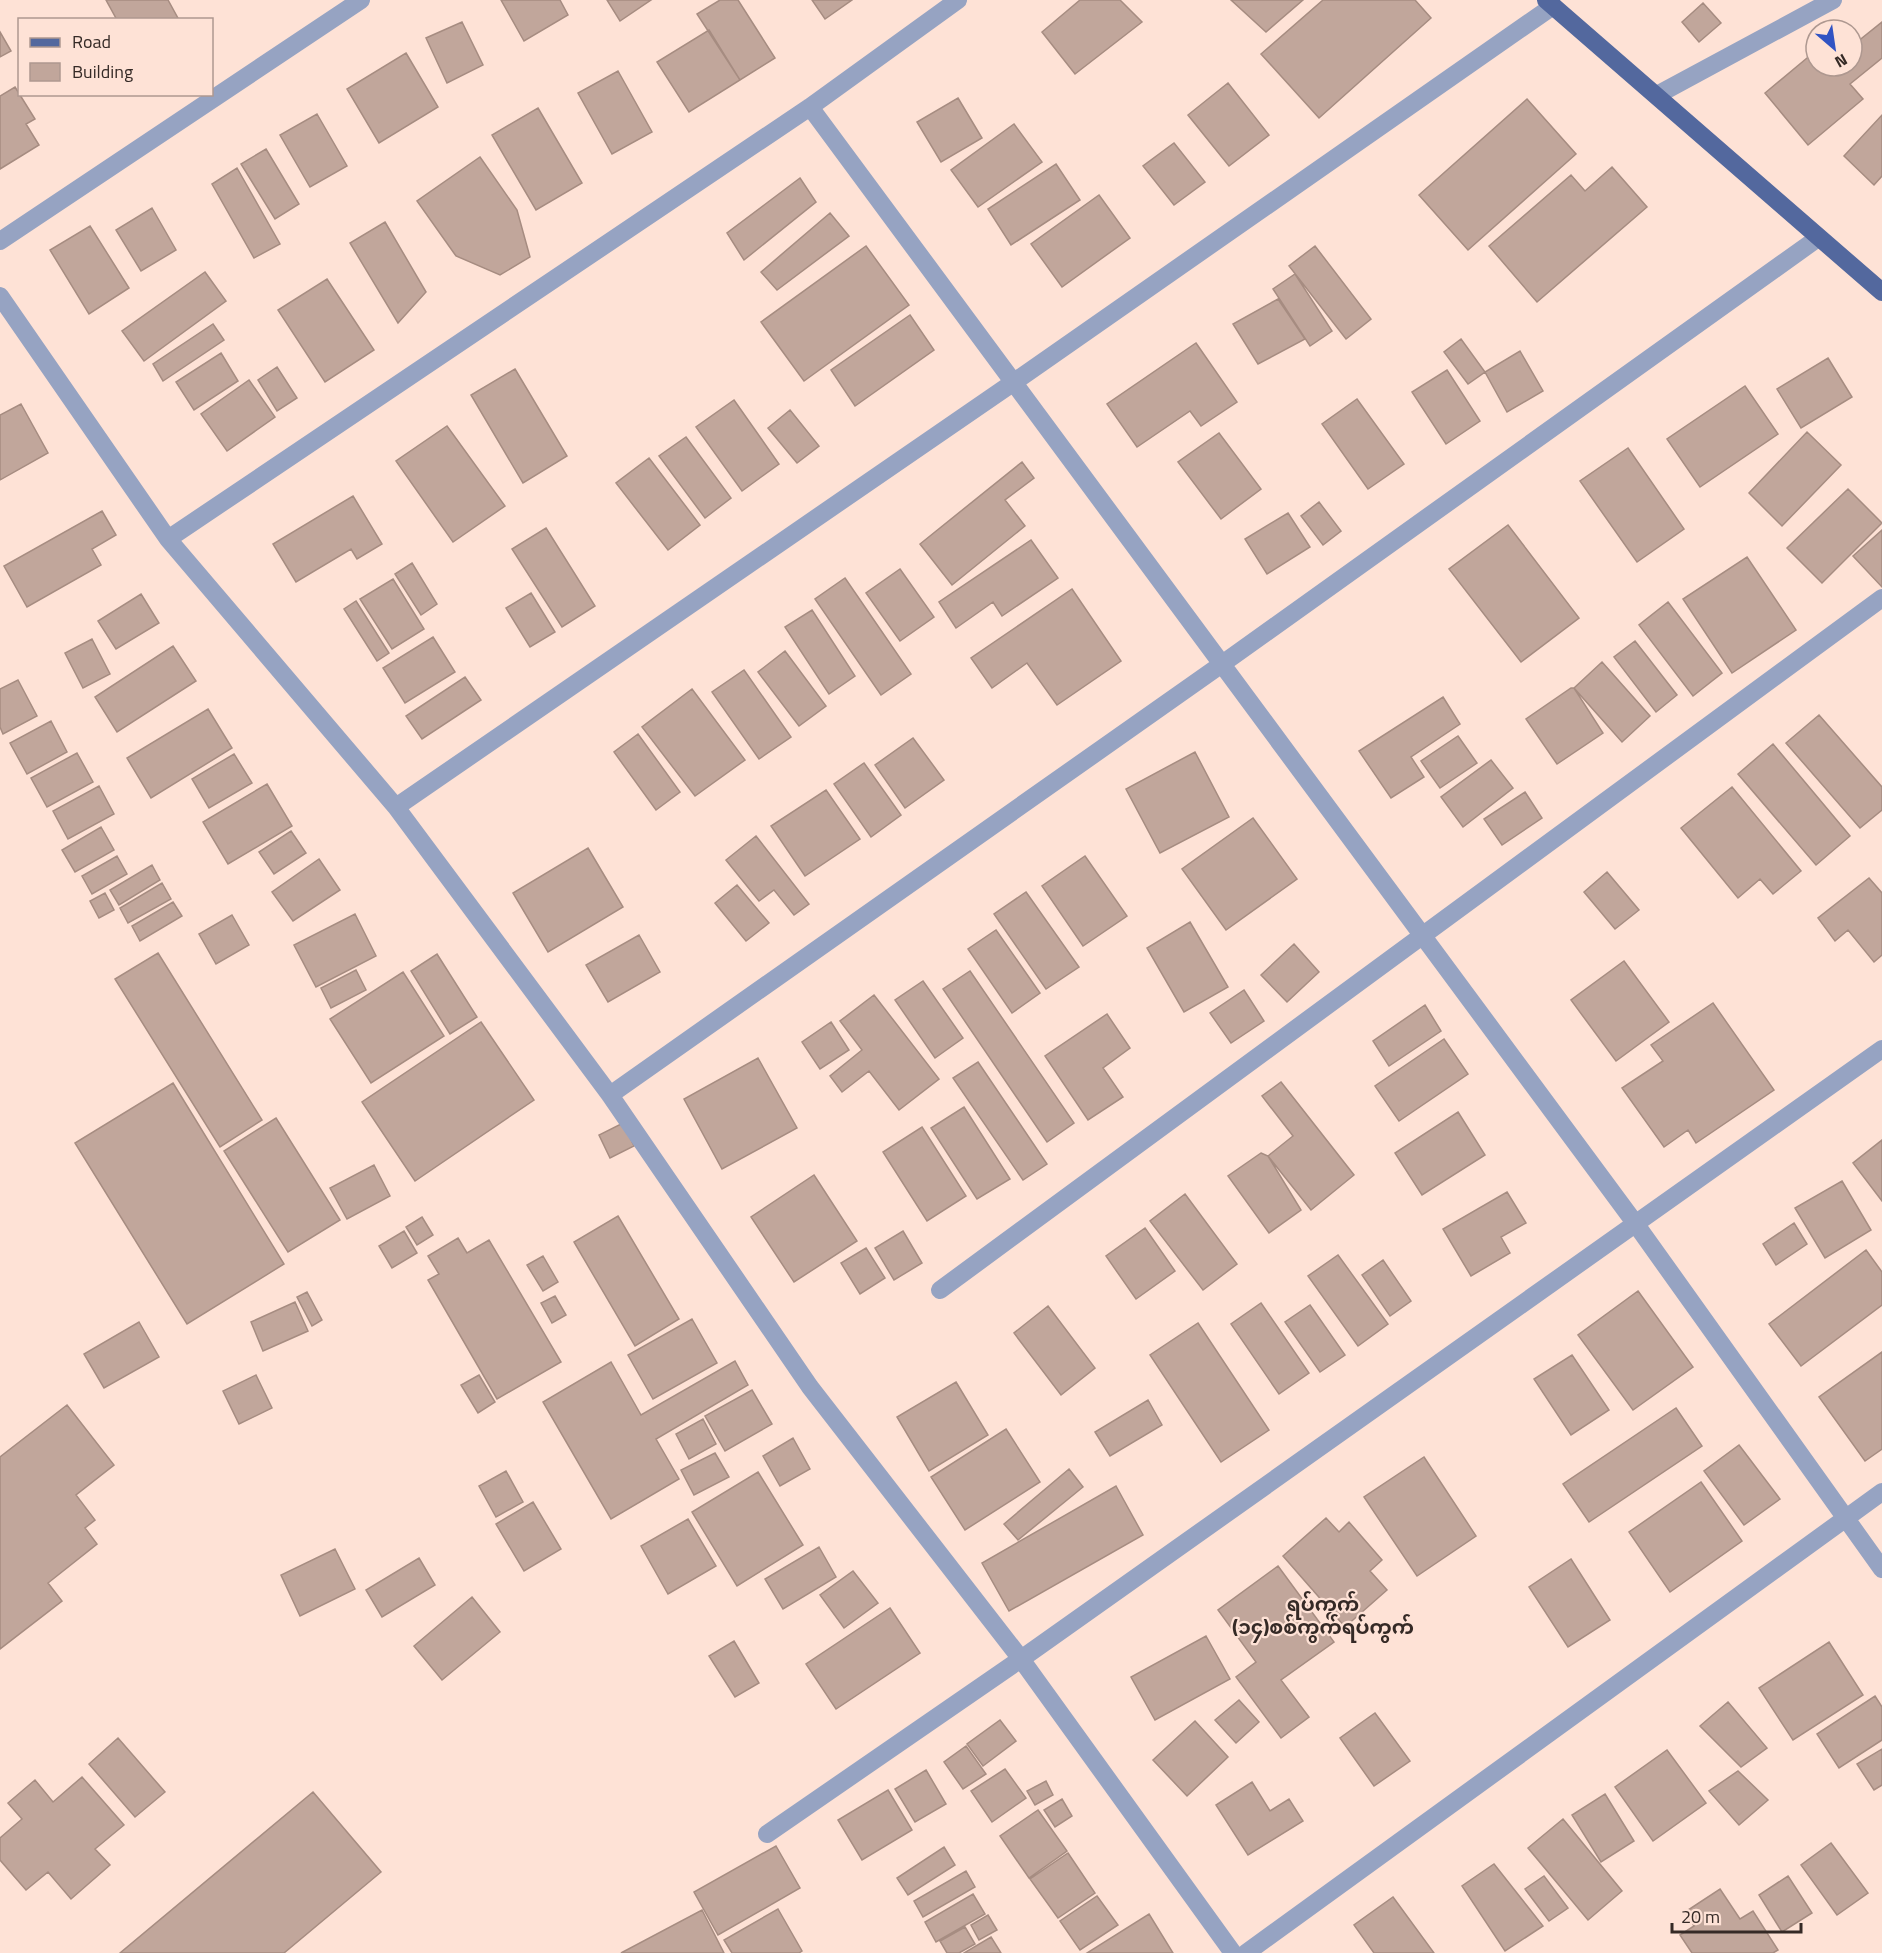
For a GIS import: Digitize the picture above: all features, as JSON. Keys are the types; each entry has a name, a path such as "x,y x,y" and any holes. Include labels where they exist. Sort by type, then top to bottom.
{"main road":[{"path":"1550,3 1882,292"}],"street":[{"path":"0,241 361,0"},
{"path":"168,539 810,107 958,0"},
{"path":"1657,95 1833,0"},
{"path":"396,807 1014,382 1550,3"},
{"path":"810,107 1635,1223 1882,1569"},
{"path":"609,1095 1222,664 1818,238"},
{"path":"0,296 168,539 396,807 609,1095 810,1387 1022,1659 1233,1953"},
{"path":"940,1290 1882,598"},
{"path":"767,1834 1022,1659 1882,1048"},
{"path":"1246,1953 1882,1492"}],"building":[{"path":"106,0 168,0 178,18 116,18"},
{"path":"501,0 560,0 568,15 524,41"},
{"path":"607,0 651,0 620,21"},
{"path":"720,0 738,0 775,58 740,80 697,14"},
{"path":"812,0 852,0 825,19"},
{"path":"1080,0 1120,0 1142,22 1075,74 1042,32"},
{"path":"1231,0 1303,0 1266,32"},
{"path":"1323,0 1415,0 1431,18 1319,118 1261,54"},
{"path":"1703,3 1721,23 1699,42 1682,22"},
{"path":"462,22 483,65 447,83 426,38"},
{"path":"1882,22 1882,58 1864,73 1864,36"},
{"path":"709,30 740,80 689,112 657,62"},
{"path":"0,32 11,51 0,57"},
{"path":"406,53 438,107 379,143 347,89"},
{"path":"1804,60 1804,78 1857,78 1850,84 1863,99 1808,145 1765,93"},
{"path":"618,71 652,132 612,154 578,93"},
{"path":"1228,83 1269,135 1229,166 1188,115"},
{"path":"15,87 18,96 21,96 35,119 26,124 39,145 0,169 0,96"},
{"path":"958,98 982,138 941,162 917,122"},
{"path":"1527,99 1576,154 1468,250 1419,195"},
{"path":"538,108 582,183 536,210 492,135"},
{"path":"317,114 347,166 310,187 280,135"},
{"path":"1882,115 1882,176 1874,185 1844,156"},
{"path":"1014,124 1042,162 978,207 951,170"},
{"path":"1174,143 1205,182 1174,205 1143,166"},
{"path":"266,149 299,204 275,219 241,164"},
{"path":"480,157 517,210 530,257 500,275 456,256 417,201"},
{"path":"1056,164 1080,200 1011,245 988,209"},
{"path":"1612,167 1647,207 1537,302 1489,246 1571,175 1585,191"},
{"path":"237,168 280,244 254,258 212,184"},
{"path":"800,178 816,202 744,260 727,233"},
{"path":"1099,195 1130,238 1062,287 1031,244"},
{"path":"152,208 176,250 141,271 116,230"},
{"path":"830,213 849,236 777,290 761,272"},
{"path":"385,222 426,292 398,323 350,243"},
{"path":"90,226 129,288 89,314 50,250"},
{"path":"866,246 909,305 804,381 761,322"},
{"path":"1315,246 1371,319 1346,339 1289,266"},
{"path":"205,272 226,301 144,361 122,331"},
{"path":"1295,274 1332,331 1310,346 1273,289"},
{"path":"327,279 374,350 325,382 278,310"},
{"path":"1278,299 1305,339 1258,364 1233,324"},
{"path":"910,315 934,350 855,406 831,370"},
{"path":"213,324 224,340 163,381 153,364"},
{"path":"1461,339 1485,372 1468,384 1444,352"},
{"path":"1196,343 1237,402 1201,426 1190,411 1137,447 1107,404"},
{"path":"1520,351 1543,391 1507,412 1485,372"},
{"path":"221,353 238,381 194,410 176,382"},
{"path":"1828,358 1852,397 1801,428 1777,389"},
{"path":"277,367 297,398 277,411 258,380"},
{"path":"515,369 567,456 523,483 471,395"},
{"path":"1447,370 1480,421 1446,444 1412,392"},
{"path":"249,380 275,417 227,451 201,414"},
{"path":"1745,386 1778,434 1700,487 1667,439"},
{"path":"1357,399 1404,464 1368,489 1322,424"},
{"path":"734,400 779,464 742,491 696,427"},
{"path":"21,404 48,453 0,480 0,415"},
{"path":"790,410 819,446 797,463 768,428"},
{"path":"447,426 505,506 453,542 396,461"},
{"path":"1807,432 1841,465 1782,526 1749,493"},
{"path":"1219,433 1261,489 1221,519 1178,462"},
{"path":"686,437 731,498 705,518 659,456"},
{"path":"1628,448 1684,529 1637,562 1580,481"},
{"path":"649,458 700,525 668,550 616,483"},
{"path":"1022,462 1034,478 1005,500 1025,526 952,585 920,544"},
{"path":"1848,489 1882,523 1822,583 1787,548"},
{"path":"353,496 382,544 357,559 351,549 296,582 273,544"},
{"path":"1319,502 1341,531 1323,545 1301,516"},
{"path":"102,511 116,535 92,549 101,565 27,607 4,566"},
{"path":"1288,513 1310,547 1267,574 1245,539"},
{"path":"1508,525 1579,618 1521,662 1449,569"},
{"path":"546,528 595,606 562,627 512,549"},
{"path":"1882,530 1882,587 1853,556"},
{"path":"1031,540 1058,578 1002,616 993,602 956,628 939,602"},
{"path":"1747,557 1796,630 1732,673 1683,599"},
{"path":"412,563 437,604 421,615 395,574"},
{"path":"900,569 934,617 900,641 866,593"},
{"path":"845,578 911,674 881,695 815,599"},
{"path":"393,579 424,629 392,649 360,599"},
{"path":"1072,589 1121,661 1057,705 1027,663 992,688 971,658"},
{"path":"531,593 555,632 530,647 506,608"},
{"path":"141,594 159,623 116,649 98,621"},
{"path":"356,601 389,653 377,661 344,609"},
{"path":"1668,602 1722,673 1693,696 1639,625"},
{"path":"812,610 855,676 829,694 785,627"},
{"path":"433,637 455,672 405,703 383,668"},
{"path":"92,639 110,674 83,688 65,653"},
{"path":"1635,641 1677,695 1656,712 1614,657"},
{"path":"173,646 196,681 117,732 95,697"},
{"path":"785,651 826,706 799,726 758,672"},
{"path":"1602,662 1650,716 1622,742 1574,688"},
{"path":"744,670 791,737 759,759 712,692"},
{"path":"465,677 481,700 422,739 406,716"},
{"path":"18,680 37,716 3,734 0,727 0,689"},
{"path":"1574,688 1603,733 1557,764 1526,719"},
{"path":"692,689 745,760 695,796 642,727"},
{"path":"1443,697 1460,724 1411,757 1424,777 1391,798 1359,751"},
{"path":"208,709 232,748 151,798 127,758"},
{"path":"1819,715 1882,787 1882,810 1860,828 1786,743"},
{"path":"51,721 67,752 27,774 10,743"},
{"path":"638,734 680,792 656,810 614,752"},
{"path":"1458,736 1477,763 1440,788 1421,761"},
{"path":"913,738 944,780 905,808 875,765"},
{"path":"1773,744 1850,836 1816,865 1738,774"},
{"path":"1195,752 1229,817 1160,853 1126,789"},
{"path":"77,753 93,782 47,807 31,778"},
{"path":"234,754 252,783 209,808 192,779"},
{"path":"1491,760 1513,788 1463,827 1441,797"},
{"path":"864,763 901,815 871,837 834,784"},
{"path":"267,784 292,826 228,864 203,822"},
{"path":"99,786 114,814 68,839 53,811"},
{"path":"1732,787 1801,871 1773,894 1760,879 1738,898 1681,828"},
{"path":"826,790 860,839 805,876 771,826"},
{"path":"1525,792 1542,818 1502,845 1484,819"},
{"path":"1253,818 1297,879 1226,930 1182,869"},
{"path":"101,827 114,850 75,872 62,850"},
{"path":"291,831 306,853 274,874 259,852"},
{"path":"756,836 809,904 794,915 774,890 759,901 726,860"},
{"path":"588,848 623,907 548,952 513,893"},
{"path":"117,856 127,874 92,894 82,876"},
{"path":"1085,856 1127,916 1083,946 1042,886"},
{"path":"319,859 340,890 293,921 272,892"},
{"path":"152,865 160,880 119,905 110,890"},
{"path":"1607,872 1639,910 1615,929 1584,892"},
{"path":"1869,878 1882,893 1882,955 1874,962 1848,930 1835,941 1818,918"},
{"path":"162,883 171,899 128,923 120,908"},
{"path":"737,885 769,923 746,941 715,903"},
{"path":"1026,892 1079,967 1046,989 994,914"},
{"path":"105,893 114,910 99,918 90,901"},
{"path":"173,902 182,916 140,941 132,926"},
{"path":"355,914 376,956 316,987 294,945"},
{"path":"232,915 249,945 216,964 199,934"},
{"path":"1190,922 1228,987 1184,1012 1147,948"},
{"path":"996,930 1040,993 1012,1013 968,949"},
{"path":"639,935 660,972 608,1002 586,965"},
{"path":"1294,944 1319,972 1287,1002 1261,975"},
{"path":"158,953 262,1120 220,1147 115,979"},
{"path":"437,954 477,1017 450,1034 411,971"},
{"path":"1624,961 1669,1022 1616,1061 1571,1000"},
{"path":"356,970 366,990 331,1008 321,988"},
{"path":"970,971 1074,1123 1047,1142 943,989"},
{"path":"403,972 444,1036 371,1083 330,1019"},
{"path":"923,981 963,1038 935,1058 895,1000"},
{"path":"1244,990 1264,1021 1231,1043 1210,1013"},
{"path":"874,995 939,1079 899,1110 869,1071 842,1092 830,1076 862,1050 840,1021"},
{"path":"1713,1003 1774,1090 1696,1143 1688,1130 1664,1147 1622,1088 1663,1061 1651,1045"},
{"path":"1425,1005 1441,1031 1389,1066 1373,1041"},
{"path":"1107,1014 1130,1048 1103,1068 1123,1097 1088,1120 1045,1056"},
{"path":"481,1022 534,1100 415,1181 362,1102"},
{"path":"831,1022 849,1050 820,1069 802,1042"},
{"path":"1444,1039 1468,1074 1399,1121 1375,1086"},
{"path":"758,1058 797,1128 722,1169 684,1099"},
{"path":"978,1062 1047,1164 1023,1180 953,1078"},
{"path":"1281,1082 1354,1175 1311,1210 1268,1156 1293,1136 1262,1096"},
{"path":"173,1083 284,1264 187,1324 75,1143"},
{"path":"964,1107 1010,1179 977,1199 931,1128"},
{"path":"1458,1112 1485,1155 1422,1195 1395,1153"},
{"path":"276,1118 340,1220 288,1252 224,1151"},
{"path":"623,1123 634,1146 610,1158 599,1135"},
{"path":"922,1127 966,1196 927,1221 883,1152"},
{"path":"1882,1140 1882,1201 1853,1163"},
{"path":"1261,1153 1268,1156 1301,1210 1269,1233 1228,1176"},
{"path":"374,1165 390,1196 347,1219 330,1188"},
{"path":"814,1175 857,1241 794,1282 751,1217"},
{"path":"1842,1181 1871,1230 1825,1258 1795,1208"},
{"path":"1507,1192 1526,1223 1501,1237 1510,1253 1471,1276 1443,1229"},
{"path":"1185,1194 1237,1264 1203,1290 1150,1221"},
{"path":"618,1216 679,1319 635,1346 574,1242"},
{"path":"422,1217 433,1235 417,1245 406,1227"},
{"path":"1794,1223 1807,1244 1776,1265 1763,1244"},
{"path":"1145,1228 1175,1271 1136,1299 1106,1256"},
{"path":"404,1231 417,1253 392,1268 379,1246"},
{"path":"903,1231 922,1263 894,1280 875,1248"},
{"path":"458,1238 467,1253 489,1240 561,1362 497,1399 428,1280 439,1274 428,1256"},
{"path":"866,1248 885,1278 860,1294 841,1263"},
{"path":"1866,1250 1882,1272 1882,1305 1801,1366 1769,1324"},
{"path":"1338,1255 1388,1324 1358,1346 1308,1276"},
{"path":"543,1256 558,1282 543,1291 527,1265"},
{"path":"1383,1260 1411,1301 1390,1316 1362,1275"},
{"path":"1638,1291 1693,1367 1633,1410 1578,1335"},
{"path":"307,1292 322,1320 312,1326 297,1297"},
{"path":"555,1296 566,1315 552,1323 541,1303"},
{"path":"295,1302 308,1331 263,1351 251,1322"},
{"path":"1261,1303 1309,1373 1279,1394 1231,1324"},
{"path":"1310,1305 1345,1355 1320,1372 1285,1322"},
{"path":"1048,1306 1095,1368 1061,1395 1014,1333"},
{"path":"692,1319 717,1363 653,1399 628,1355"},
{"path":"139,1322 159,1357 104,1388 84,1354"},
{"path":"1198,1323 1269,1430 1221,1462 1150,1355"},
{"path":"1882,1352 1882,1449 1865,1461 1819,1397"},
{"path":"1572,1355 1609,1410 1571,1435 1534,1379"},
{"path":"735,1361 748,1385 656,1439 679,1479 611,1519 543,1402 611,1362 641,1415"},
{"path":"256,1375 272,1408 239,1424 223,1391"},
{"path":"479,1375 495,1402 478,1413 461,1385"},
{"path":"956,1382 988,1435 929,1471 897,1417"},
{"path":"752,1390 772,1424 725,1451 705,1416"},
{"path":"1148,1400 1162,1425 1110,1456 1095,1432"},
{"path":"67,1405 114,1465 76,1495 95,1520 85,1528 97,1544 48,1583 62,1601 0,1649 0,1457"},
{"path":"1676,1408 1702,1446 1589,1522 1563,1484"},
{"path":"703,1419 716,1444 689,1459 676,1434"},
{"path":"1006,1429 1040,1482 965,1530 931,1477"},
{"path":"793,1438 810,1469 780,1486 763,1456"},
{"path":"1739,1445 1780,1499 1744,1525 1704,1471"},
{"path":"715,1453 729,1477 694,1495 681,1470"},
{"path":"1424,1457 1476,1536 1417,1576 1364,1497"},
{"path":"1069,1469 1083,1487 1018,1540 1004,1524"},
{"path":"506,1471 523,1502 496,1517 479,1486"},
{"path":"758,1472 803,1545 737,1586 692,1512"},
{"path":"1701,1482 1742,1541 1670,1592 1629,1532"},
{"path":"1116,1486 1143,1535 1009,1611 982,1563"},
{"path":"533,1502 561,1549 524,1571 496,1524"},
{"path":"1326,1518 1339,1532 1349,1522 1382,1560 1370,1571 1387,1590 1345,1627 1283,1556"},
{"path":"688,1519 716,1566 668,1594 641,1546"},
{"path":"819,1547 836,1577 783,1609 765,1579"},
{"path":"335,1549 355,1589 300,1616 281,1575"},
{"path":"419,1558 435,1585 382,1617 366,1590"},
{"path":"1571,1559 1610,1620 1568,1647 1529,1587"},
{"path":"1278,1566 1334,1642 1281,1680 1309,1717 1281,1738 1236,1677 1256,1662 1218,1610"},
{"path":"853,1571 878,1603 844,1628 820,1595"},
{"path":"472,1597 500,1632 442,1680 414,1646"},
{"path":"890,1608 920,1653 836,1709 806,1664"},
{"path":"1206,1636 1230,1679 1155,1720 1131,1677"},
{"path":"734,1641 759,1683 735,1697 709,1656"},
{"path":"1829,1642 1863,1695 1793,1740 1759,1688"},
{"path":"1875,1696 1882,1707 1882,1740 1839,1768 1817,1734"},
{"path":"1239,1700 1259,1722 1236,1743 1215,1720"},
{"path":"1728,1702 1767,1748 1741,1767 1700,1726"},
{"path":"1375,1713 1410,1761 1374,1786 1340,1738"},
{"path":"1000,1720 1016,1741 983,1766 967,1744"},
{"path":"1195,1721 1228,1757 1187,1796 1153,1760"},
{"path":"118,1738 165,1792 135,1817 89,1764"},
{"path":"966,1746 986,1774 963,1789 944,1762"},
{"path":"1882,1749 1882,1785 1874,1790 1857,1764"},
{"path":"1667,1750 1706,1803 1653,1841 1615,1787"},
{"path":"1005,1769 1026,1798 992,1822 971,1791"},
{"path":"926,1770 946,1804 915,1822 895,1789"},
{"path":"1738,1771 1768,1800 1739,1825 1709,1791"},
{"path":"82,1777 124,1825 95,1849 110,1865 71,1899 48,1872 26,1890 0,1860 0,1838 22,1819 8,1803 35,1780 53,1802"},
{"path":"1046,1781 1053,1795 1035,1805 1027,1791"},
{"path":"1252,1782 1270,1811 1289,1799 1303,1821 1248,1855 1216,1805"},
{"path":"888,1790 912,1830 862,1860 838,1820"},
{"path":"313,1792 381,1872 284,1953 120,1953"},
{"path":"1605,1794 1634,1841 1601,1862 1572,1815"},
{"path":"1062,1799 1072,1816 1055,1827 1044,1810"},
{"path":"1038,1810 1067,1851 1029,1878 1000,1836"},
{"path":"1563,1819 1622,1891 1588,1920 1528,1848"},
{"path":"1831,1843 1868,1893 1837,1915 1801,1865"},
{"path":"776,1846 800,1888 718,1935 694,1892"},
{"path":"944,1847 955,1865 908,1895 897,1878"},
{"path":"1068,1853 1095,1893 1058,1918 1030,1879"},
{"path":"1494,1864 1543,1926 1505,1951 1462,1886"},
{"path":"966,1871 975,1887 923,1917 914,1901"},
{"path":"1544,1876 1568,1908 1549,1921 1525,1889"},
{"path":"1788,1876 1812,1913 1782,1932 1759,1895"},
{"path":"1720,1889 1740,1919 1753,1911 1778,1950 1773,1953 1692,1953 1680,1935 1694,1926 1685,1912"},
{"path":"973,1894 985,1914 936,1942 925,1922"},
{"path":"1097,1896 1118,1925 1080,1950 1060,1921"},
{"path":"1393,1897 1434,1953 1374,1953 1354,1925"},
{"path":"778,1909 802,1951 799,1953 732,1953 724,1940"},
{"path":"702,1910 724,1953 621,1953"},
{"path":"1149,1914 1173,1953 1087,1953"},
{"path":"988,1915 997,1930 979,1940 971,1925"},
{"path":"965,1927 975,1944 959,1953 947,1953 940,1941"},
{"path":"991,1937 1001,1953 964,1953"}],"district":[{"name":"ရပ်ကွက် (၁၄)စစ်ကွက်ရပ်ကွက်","path":"1323,1616"}]}
